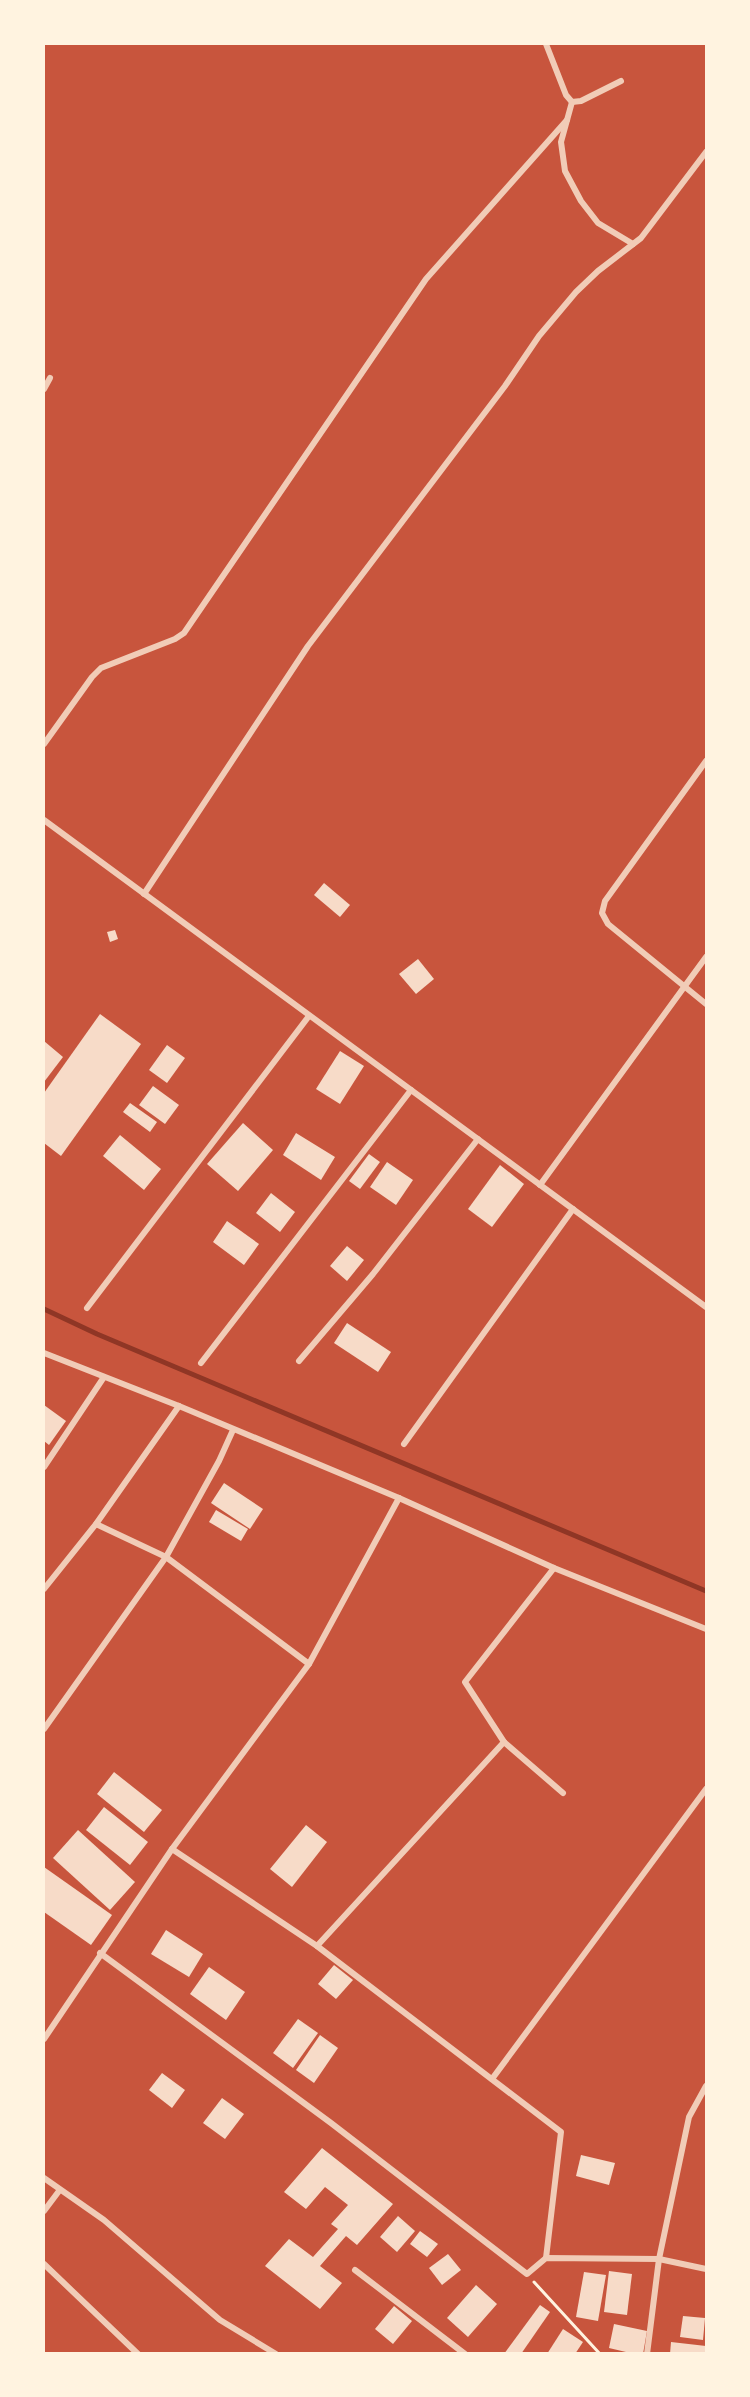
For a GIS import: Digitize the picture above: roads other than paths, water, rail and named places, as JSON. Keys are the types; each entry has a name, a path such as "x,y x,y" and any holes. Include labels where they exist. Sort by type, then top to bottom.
{"street":[{"path":"546,44 566,95 572,102"},
{"path":"572,102 581,101 621,81"},
{"path":"572,102 561,142 566,171 581,201 598,223 633,243"},
{"path":"44,744 92,677 101,668 175,639 184,633 426,279 567,120"},
{"path":"144,894 308,646 505,386 539,336 576,292 598,271 641,238 706,152"},
{"path":"44,389 50,378"},
{"path":"706,761 605,901 602,913 608,924 706,1004"},
{"path":"44,820 706,1307"},
{"path":"540,1185 706,957"},
{"path":"87,1308 309,1016"},
{"path":"201,1363 411,1090"},
{"path":"299,1361 373,1274 478,1139"},
{"path":"404,1444 573,1209"},
{"path":"44,1353 179,1406 399,1498 554,1568 706,1629"},
{"path":"44,1467 104,1377"},
{"path":"44,1589 96,1524 179,1406"},
{"path":"44,1729 166,1557 219,1461 233,1430"},
{"path":"44,2039 172,1849 309,1664 399,1498"},
{"path":"96,1524 166,1557 309,1664"},
{"path":"554,1568 465,1682 504,1742 563,1793"},
{"path":"317,1946 504,1742"},
{"path":"492,2079 706,1788"},
{"path":"172,1849 317,1946 561,2132 546,2258"},
{"path":"100,1953 331,2123 526,2274 546,2258 659,2259 706,2269"},
{"path":"647,2354 659,2259 689,2116 706,2086"},
{"path":"44,2178 59,2191 104,2220 220,2320 276,2354"},
{"path":"44,2211 59,2191"},
{"path":"44,2264 138,2354"},
{"path":"355,2270 465,2354"}],"waterway":[{"path":"44,1309 97,1334 706,1591"}]}
